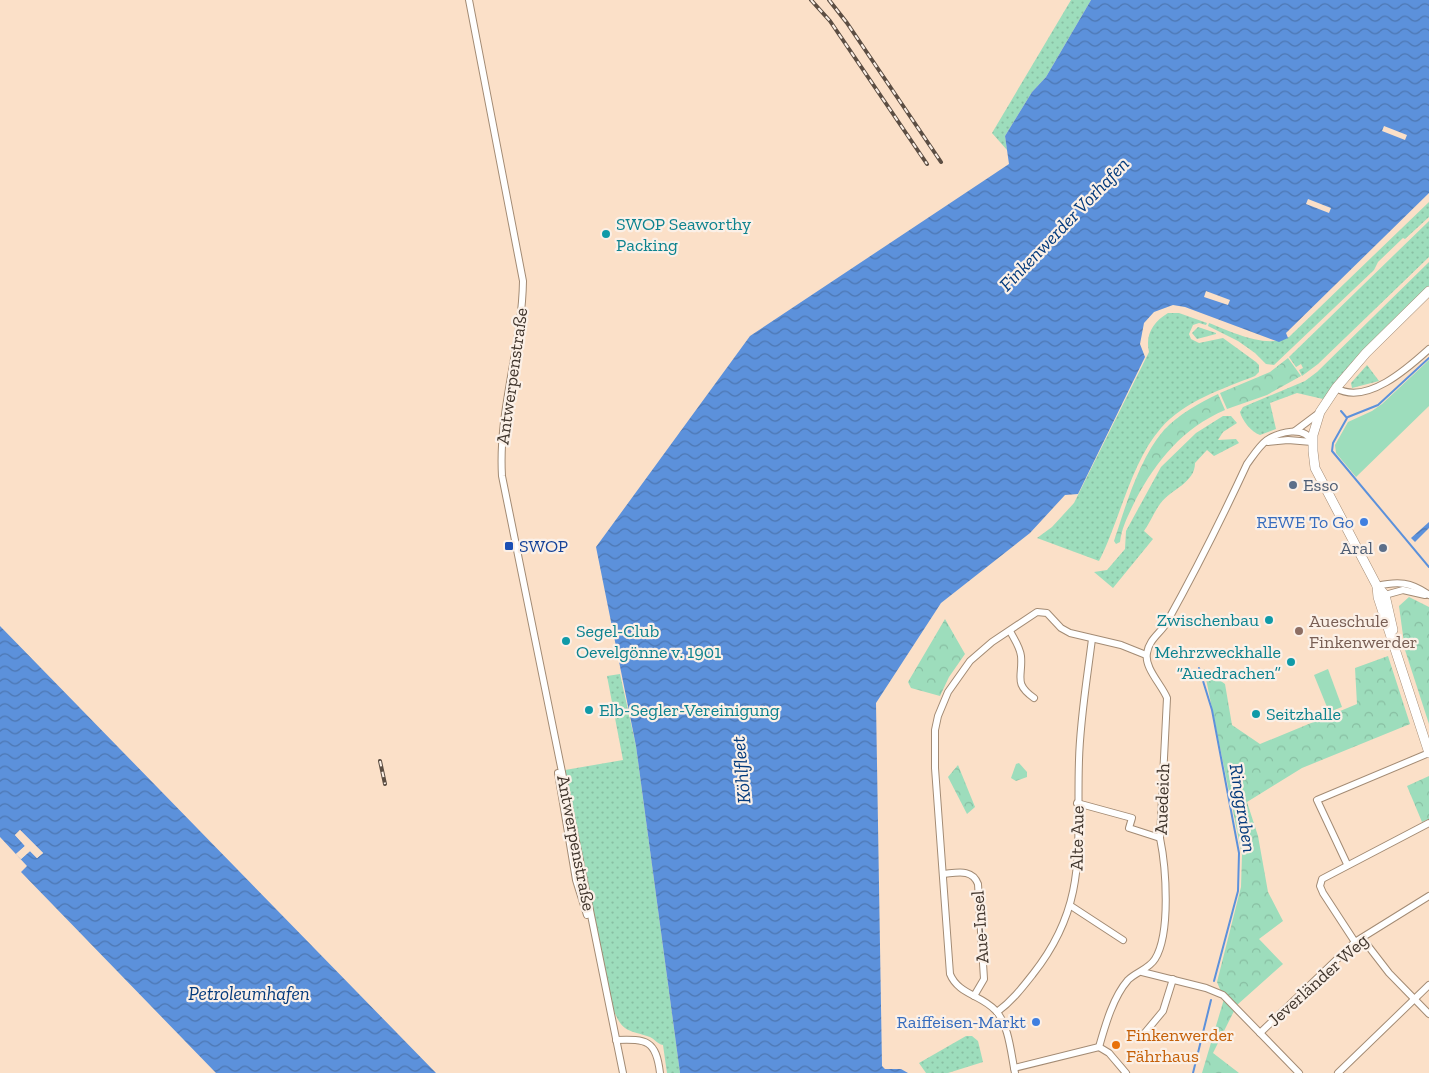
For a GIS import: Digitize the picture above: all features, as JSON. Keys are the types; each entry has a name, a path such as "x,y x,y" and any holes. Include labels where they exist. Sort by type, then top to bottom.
{"street":[{"name":"Antwerpenstraße","path":"469,0 523,281 521,319 502,430 502,476 623,1073"},
{"path":"1394,640 1391,613 1385,595 1377,586 1315,468 1312,442 1320,412 1336,388 1366,353 1429,291"},
{"path":"1336,388 1347,393 1386,384 1429,349"},
{"path":"1034,698 1026,692 1020,682 1021,654 1010,631 1030,615 1042,611 1065,630 1092,639 1121,645 1146,655 1154,637 1163,629 1199,564 1247,464 1261,446 1272,438 1293,432 1320,412"},
{"path":"1293,432 1305,433 1312,442"},
{"path":"1261,446 1280,440 1312,442"},
{"path":"1377,586 1391,582 1406,582 1429,596"},
{"path":"1347,864 1317,800 1429,753 1394,640 1378,597 1377,586"},
{"path":"1385,595 1403,590 1429,596"},
{"name":"Aue-Insel","path":"943,874 968,872 975,878 978,884 984,979 974,996 958,987 950,974 935,768 935,730 948,692 970,661 1010,631"},
{"name":"Alte Aue","path":"997,1012 1014,998 1044,960 1061,932 1071,906 1078,863 1077,803 1079,745 1092,639"},
{"name":"Auedeich","path":"1099,1047 1103,1032 1121,990 1128,980 1142,972 1155,959 1164,921 1165,860 1160,838 1167,698 1150,668 1146,655"},
{"path":"1077,803 1132,818 1129,828 1160,838"},
{"path":"1429,823 1347,864 1322,879 1320,886 1323,893 1358,940 1429,1014"},
{"name":"Jeverländer Weg","path":"1260,1033 1358,940 1429,896"},
{"path":"1071,906 1123,940"},
{"path":"1142,972 1223,994 1299,1073"},
{"path":"1143,1036 1163,1011 1173,979"},
{"path":"1338,1073 1429,985"},
{"path":"974,996 997,1012 1003,1022 1015,1070 1099,1047 1109,1053 1126,1073"},
{"path":"616,1040 642,1040 647,1042 657,1055 660,1073"}],"green space":[{"path":"1071,0 1091,0 1046,77 1032,92 1005,136 1007,150 992,133"},
{"path":"1429,202 1429,217 1405,239 1403,238 1378,262 1374,270 1274,365 1266,364 1255,353 1238,341 1208,326 1209,323 1238,335 1260,340 1280,340 1289,337"},
{"path":"1429,221 1429,257 1318,364 1302,376 1299,370 1303,368 1301,364 1296,367 1289,357"},
{"path":"1429,262 1429,286 1372,341 1323,399 1297,393 1270,403 1276,429 1260,435 1250,429 1240,412 1243,407 1305,381 1317,372"},
{"path":"1168,313 1179,313 1207,323 1206,325 1199,323 1193,325 1189,334 1191,339 1199,343 1223,338 1256,362 1259,365 1259,372 1255,376 1193,403 1181,410 1161,428 1142,457 1134,474 1099,561 1037,538 1052,527 1074,503 1149,352 1148,340 1151,330"},
{"path":"1198,327 1216,334 1197,339 1192,333"},
{"path":"1288,358 1301,376 1267,395 1227,409 1220,393 1270,372"},
{"path":"1429,360 1429,406 1356,477 1336,453 1335,445 1348,422 1372,411 1382,404"},
{"path":"1367,365 1379,381 1352,388 1351,383"},
{"path":"1218,394 1225,410 1196,426 1162,458 1136,499 1124,525 1120,542 1116,544 1114,541 1134,483 1155,442 1176,419"},
{"path":"1223,416 1231,416 1237,423 1223,432 1218,440 1236,439 1239,443 1214,456 1207,450 1195,463 1194,470 1187,481 1158,507 1144,531 1153,539 1113,588 1094,572 1107,570 1125,549 1126,531 1161,467 1196,433"},
{"path":"1409,597 1429,607 1429,724 1405,650 1399,606"},
{"path":"945,619 965,654 949,677 940,696 911,688 908,682"},
{"path":"1388,656 1410,724 1302,768 1247,802 1258,836 1268,892 1283,921 1259,939 1283,964 1237,1005 1213,1053 1239,1073 1202,1073 1224,999 1217,982 1241,887 1242,855 1204,669 1225,684 1232,725 1260,744 1357,704 1355,668"},
{"path":"1328,669 1342,707 1329,712 1314,675"},
{"path":"620,674 636,746 680,1073 667,1073 663,1045 650,1037 625,1028 619,1021 612,1006 565,770 623,760 607,676"},
{"path":"1019,763 1027,772 1027,777 1016,781 1011,778 1016,764"},
{"path":"958,765 975,807 967,814 948,777"},
{"path":"1429,776 1429,819 1422,822 1407,786"},
{"path":"966,1036 972,1036 978,1041 983,1062 948,1073 926,1073 919,1063"}],"water":[{"path":"1091,0 1429,0 1429,193 1286,333 1288,338 1279,342 1185,307 1173,305 1154,312 1144,323 1140,344 1145,357 1078,494 1065,495 1030,533 941,603 876,703 882,1066 885,1069 901,1069 908,1073 680,1073 636,746 596,547 750,336 1009,164 1005,136 1032,92 1046,77"},
{"path":"1429,522 1429,528 1415,542 1411,538"},
{"name":"Petroleumhafen","path":"0,626 436,1073 216,1073 21,872 27,866 0,837","holes":["20,830 43,853 37,858 30,851 21,859 16,854 25,846 15,835"]}],"pier":[{"path":"1384,126 1407,135 1405,140 1382,131"},
{"path":"1308,199 1331,208 1329,213 1306,204"},
{"path":"1206,291 1230,300 1228,305 1204,297"},
{"path":"20,830 43,853 37,858 30,851 21,859 16,854 25,846 15,835","holes":["20,833 39,853 37,854 30,848 21,856 20,854 27,846 18,835"]}],"waterway":[{"path":"1348,417 1378,405 1429,358"},
{"path":"1341,411 1347,418 1333,443 1332,451 1429,567"},
{"name":"Ringgraben","path":"1199,668 1212,710 1239,853 1238,891 1214,981"},
{"name":"Ringgraben","path":"1193,1073 1211,1000"}],"railway":[{"path":"811,0 830,21 927,164"},
{"path":"829,0 847,23 941,162"},
{"path":"380,761 385,784"}],"place":[{"name":"SWOP Seaworthy Packing","path":"606,234"},
{"name":"Esso","path":"1293,485"},
{"name":"REWE To Go","path":"1364,522"},
{"name":"SWOP","path":"509,546"},
{"name":"Aral","path":"1383,548"},
{"name":"Zwischenbau","path":"1269,620"},
{"name":"Aueschule Finkenwerder","path":"1299,631"},
{"name":"Segel-Club Oevelgönne v. 1901","path":"566,641"},
{"name":"Mehrzweckhalle “Auedrachen”","path":"1291,662"},
{"name":"Elb-Segler-Vereinigung","path":"589,710"},
{"name":"Seitzhalle","path":"1256,714"},
{"name":"Raiffeisen-Markt","path":"1036,1022"},
{"name":"Finkenwerder Fährhaus","path":"1116,1045"}],"water label":[{"name":"Finkenwerder Vorhafen","path":"1064,224"},
{"name":"Köhlfleet","path":"741,770"}]}
